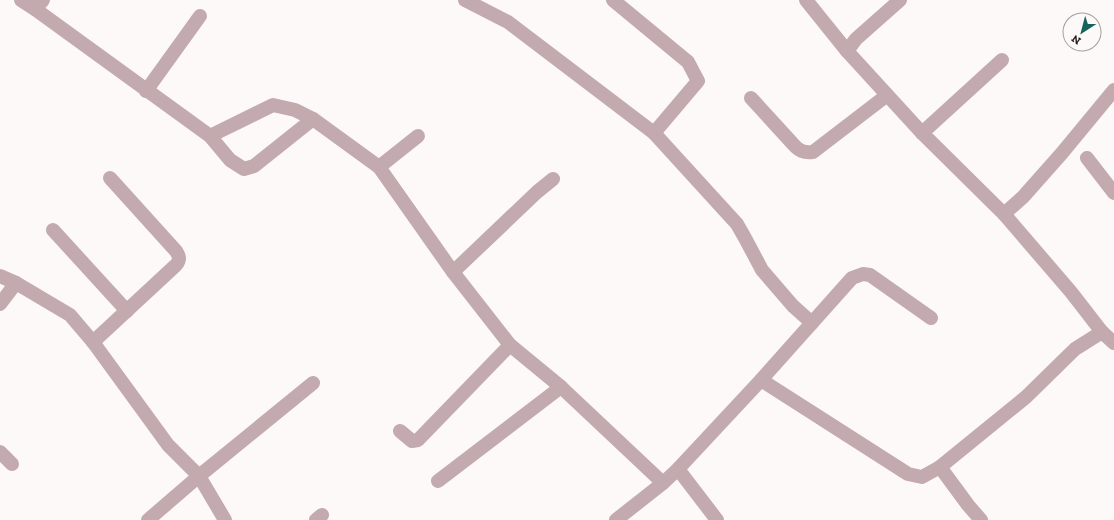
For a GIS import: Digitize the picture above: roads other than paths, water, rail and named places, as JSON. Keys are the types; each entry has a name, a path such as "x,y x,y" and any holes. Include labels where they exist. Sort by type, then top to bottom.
{"street":[{"path":"21,0 39,5 146,91 210,136 230,160 244,168 254,166 313,119"},
{"path":"465,0 508,22 654,133 737,224 762,270 793,306 812,323"},
{"path":"613,0 688,62 698,81 654,133"},
{"path":"806,0 886,96 1004,214 1071,292 1102,332 1114,343"},
{"path":"847,51 856,39 900,0"},
{"path":"146,91 200,16"},
{"path":"922,133 1002,60"},
{"path":"1004,214 1023,197 1062,153 1114,90"},
{"path":"751,98 798,150 806,153 813,152 886,96"},
{"path":"210,136 273,105 295,110 313,119 379,167 453,272 510,345 561,387 663,483"},
{"path":"379,167 418,136"},
{"path":"1087,158 1114,194"},
{"path":"93,342 176,265 179,260 179,255 110,178"},
{"path":"453,272 537,192 553,179"},
{"path":"53,230 127,311"},
{"path":"616,520 663,483 678,469 761,380 852,278 864,274 870,276 897,293 931,318"},
{"path":"0,276 70,315 93,342 168,445 199,476 225,520"},
{"path":"0,304 16,284"},
{"path":"761,380 908,474 922,477 940,467 1026,397 1075,349 1102,332"},
{"path":"400,430 412,441 418,440 510,345"},
{"path":"148,520 199,476 313,383"},
{"path":"438,481 561,387"},
{"path":"0,452 12,464"},
{"path":"940,467 981,520"},
{"path":"678,469 717,520"}]}
